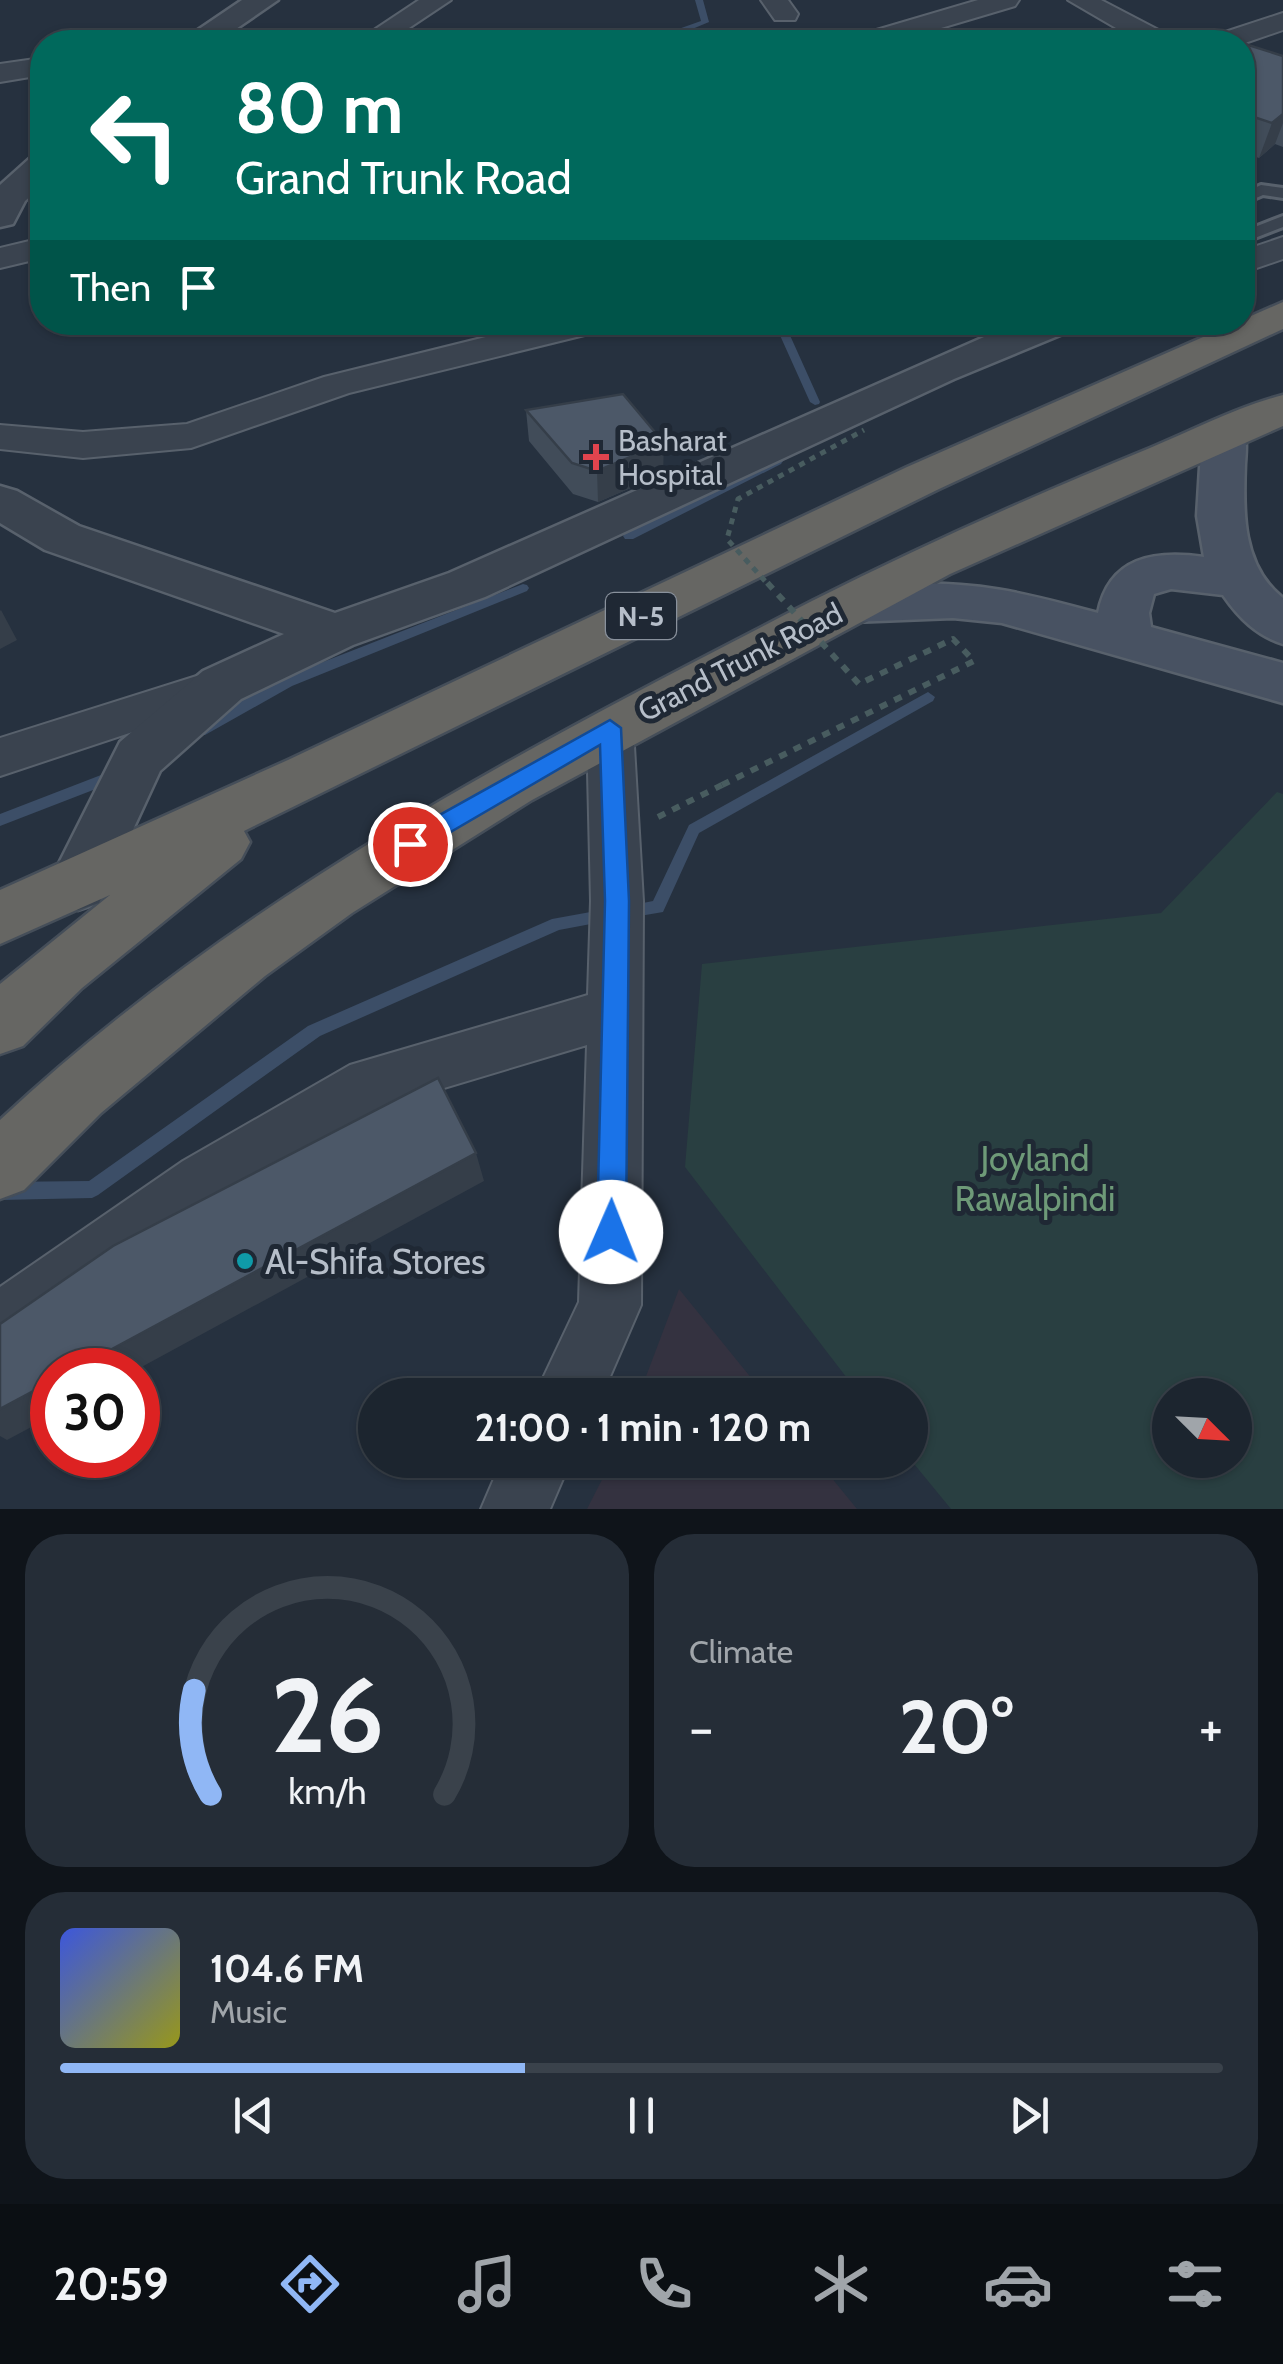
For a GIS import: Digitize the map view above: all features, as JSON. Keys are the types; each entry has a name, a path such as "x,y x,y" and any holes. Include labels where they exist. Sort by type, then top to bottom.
{"highway":[{"name":"N-5","path":"0,918 308,776 1227,335"},
{"name":"Grand Trunk Road","path":"7,1159 135,1042 280,926 410,844 610,728 852,604 1009,526 1283,409"},
{"name":"N-5","path":"0,1024 60,969 308,776"}],"main road":[{"path":"1224,435 1218,522 1234,580"},
{"path":"1128,640 1124,610 1132,586 1143,578 1179,569 1234,580 1283,625"},
{"path":"852,604 953,600 1002,605 1267,678"}],"street":[{"path":"389,30 438,0"},
{"path":"906,30 1006,0"},
{"path":"1082,0 1138,30"},
{"path":"212,30 251,2"},
{"path":"1255,31 1283,21"},
{"path":"930,23 941,30"},
{"path":"0,73 30,69"},
{"path":"3,202 30,177"},
{"path":"1255,258 1283,247"},
{"path":"0,258 30,251"},
{"path":"0,437 82,445 191,436 500,335"},
{"path":"0,757 222,686 335,632 467,585 1024,335"},
{"path":"0,502 62,538 335,632"},
{"path":"78,885 139,757 222,686"},
{"path":"576,1378 610,1304 617,838 610,728"},
{"path":"0,1325 204,1182 370,1084 616,1012"},
{"path":"514,1509 529,1478"}],"lane":[{"path":"1255,193 1283,192"},
{"path":"1255,233 1283,221"}],"path":[{"path":"617,838 974,661 952,639 860,684 727,540 738,498 864,430"}],"shaded area":[{"path":"679,1289 751,1378 645,1378"},
{"path":"603,1478 832,1478 857,1509 587,1509"}],"green space":[{"name":"Joyland Rawalpindi","path":"1277,792 1283,794 1283,1509 951,1509 926,1478 928,1378 847,1378 685,1167 702,964 1161,913"}],"building":[{"path":"1255,47 1283,56 1283,114 1272,123 1255,117"},
{"path":"623,394 664,443 597,471 572,463 526,410"},
{"name":"Al-Shifa Stores","path":"438,1078 476,1153 114,1348 30,1348 30,1393 0,1409 0,1324 113,1246"}],"waterway":[{"path":"684,30 705,22 699,0"},
{"path":"785,335 815,402"},
{"path":"629,536 777,461"},
{"path":"200,731 287,682 523,588"},
{"path":"628,912 658,907 694,829 928,697"},
{"path":"0,820 114,776"},
{"path":"0,1191 92,1189 314,1031 557,924 607,915"}],"place":[{"name":"Basharat Hospital","path":"596,457"},
{"name":"Al-Shifa Stores","path":"245,1261"}],"route":[{"path":"410,844 610,728 617,838 611,1232"}]}
